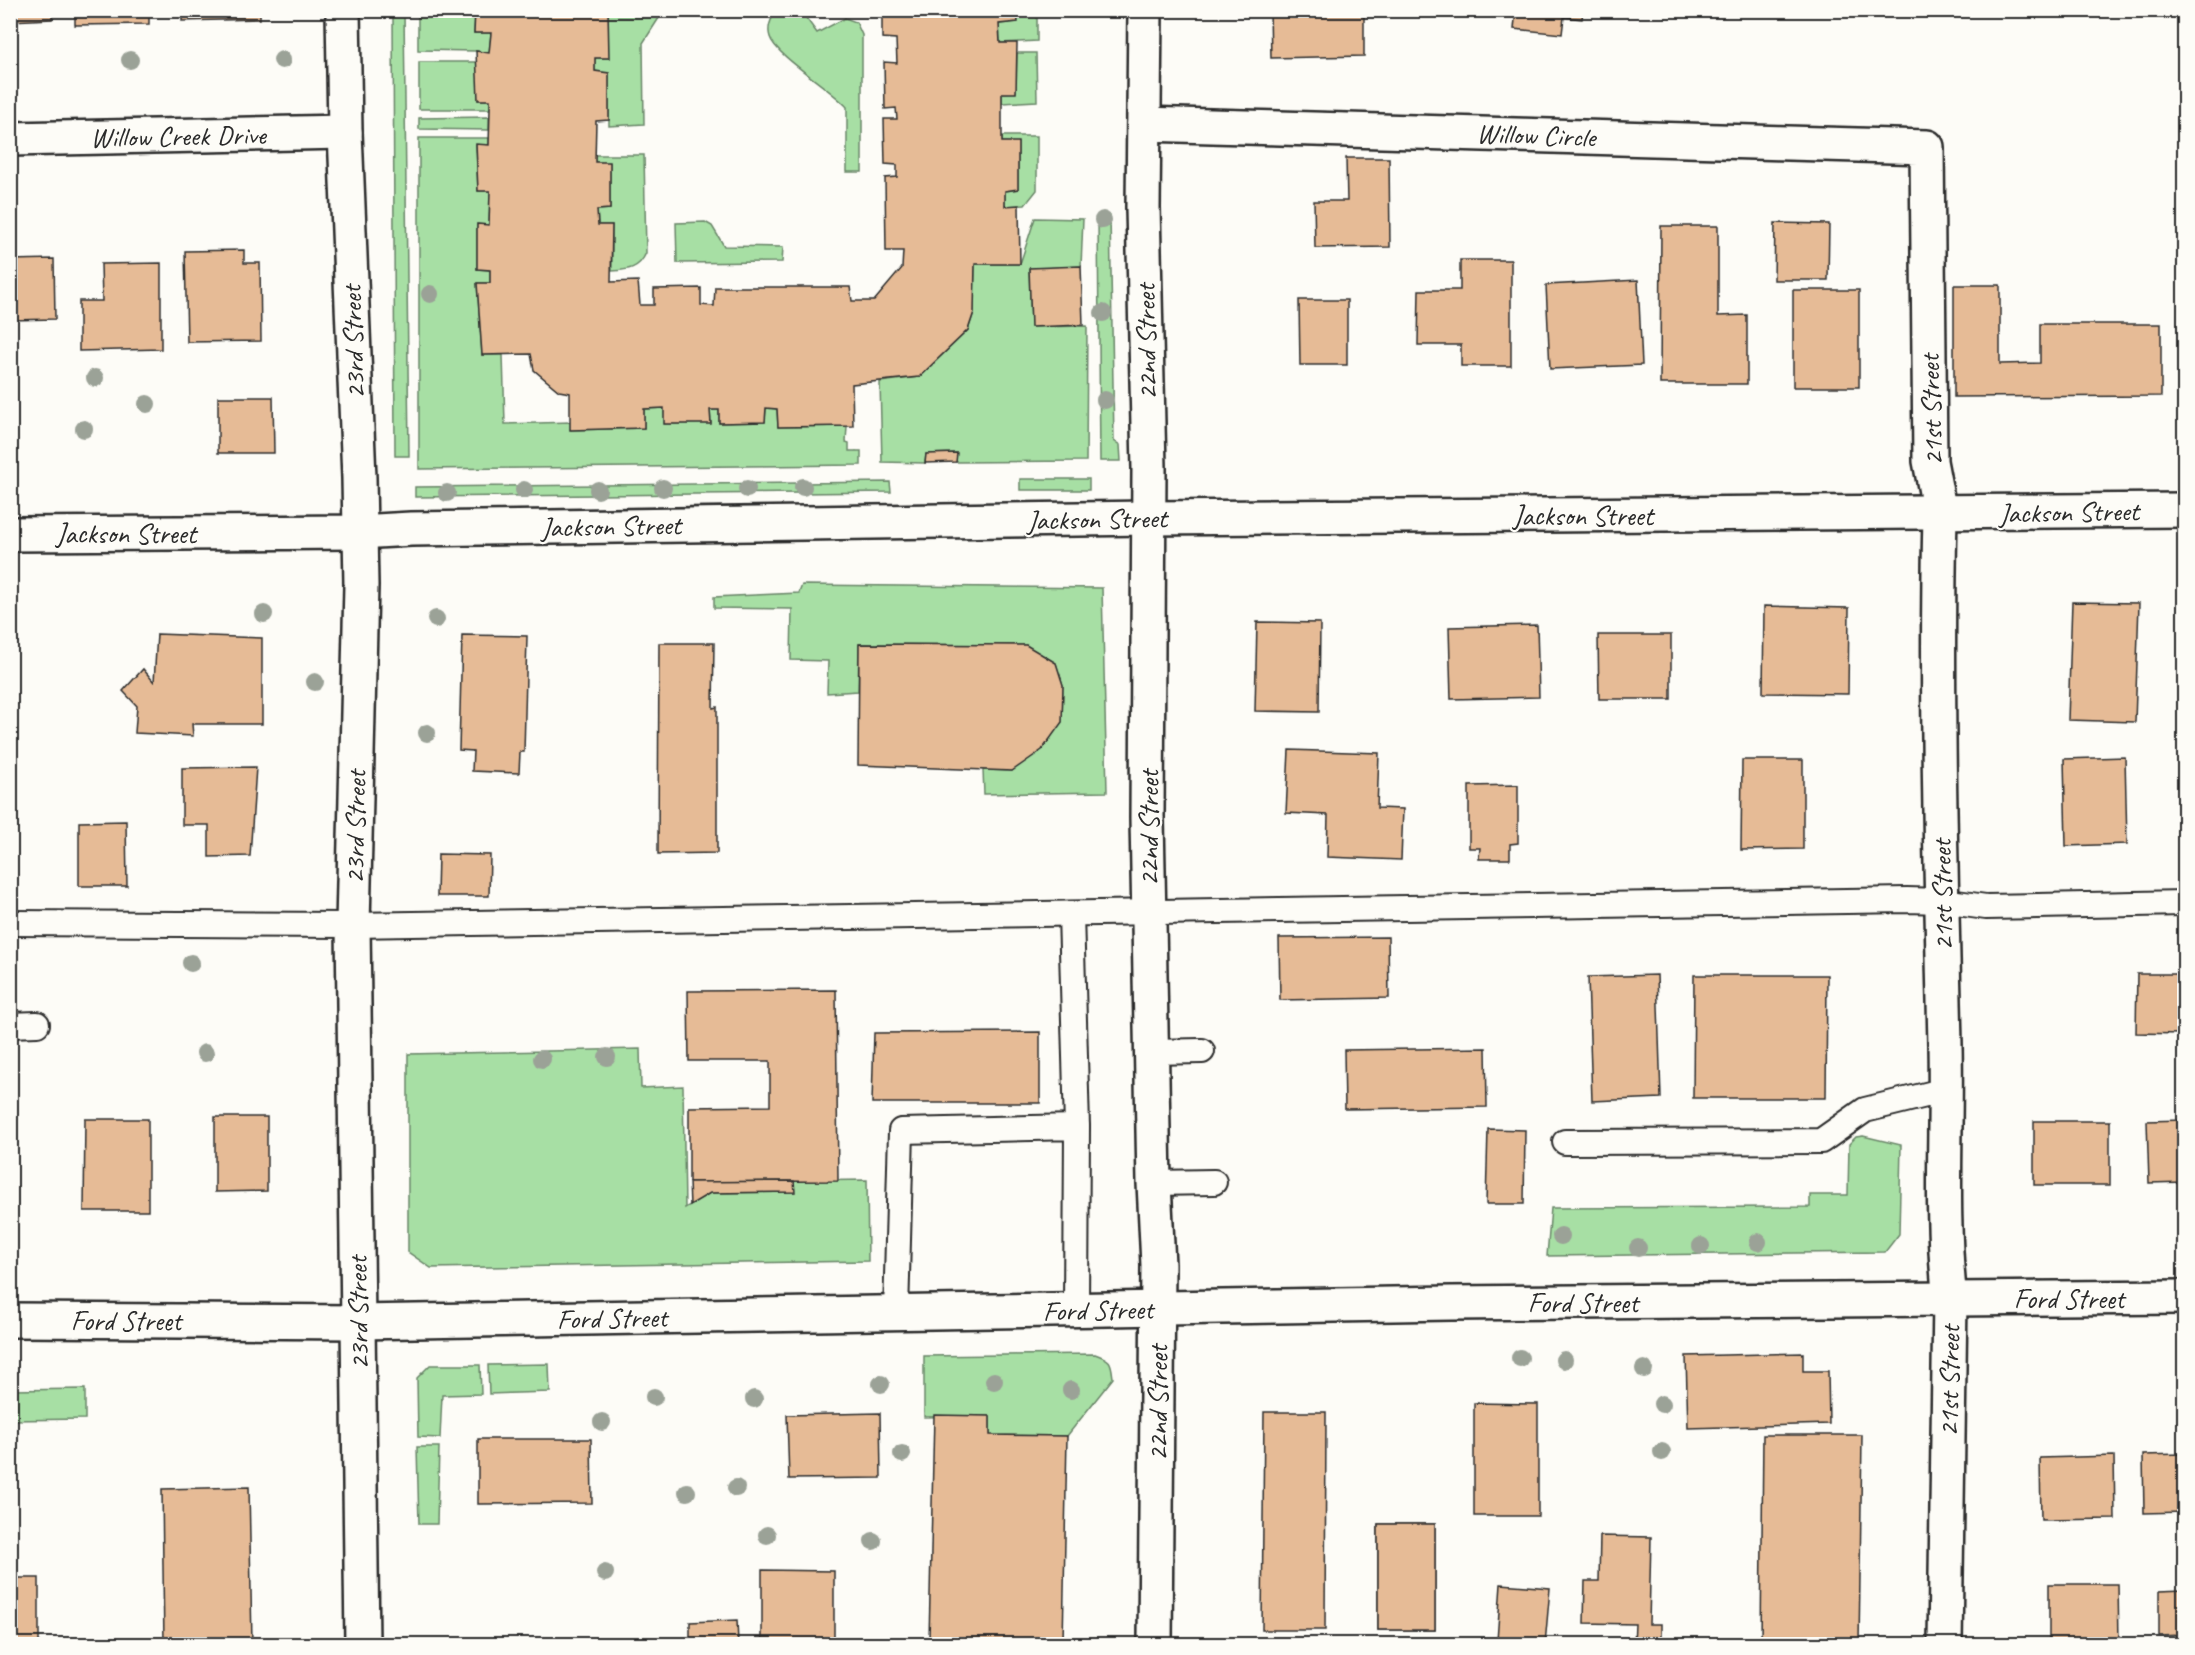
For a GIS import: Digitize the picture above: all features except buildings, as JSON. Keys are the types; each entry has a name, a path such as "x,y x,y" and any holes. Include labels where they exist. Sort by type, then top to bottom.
{"street":[{"name":"23rd Street","path":"344,10 345,132 359,478 360,597 353,925 362,1644"},
{"name":"22nd Street","path":"1146,10 1143,207 1149,468 1147,818 1154,1183 1158,1265 1155,1644"},
{"name":"Willow Circle","path":"1144,124 1927,147"},
{"name":"Willow Creek Drive","path":"10,139 345,132"},
{"name":"21st Street","path":"1927,147 1930,460 1940,513 1942,901 1946,1090 1945,1253 1950,1299 1945,1644"},
{"name":"Jackson Street","path":"10,534 359,532 434,528 1148,518 2184,510"},
{"name":"Ford Street","path":"10,1320 358,1322 1451,1304 2184,1297"}],"lane":[{"path":"10,923 353,925 1942,901 1986,907 2184,903"},
{"path":"1071,914 1077,1126 1076,1311"},
{"path":"10,1025 37,1024"},
{"path":"1151,1052 1202,1052"},
{"path":"1565,1142 1821,1140 1865,1110 1946,1090"},
{"path":"896,1313 901,1131 1077,1126"},
{"path":"1154,1183 1215,1182"}],"green space":[{"path":"777,10 801,11 817,33 845,18 856,22 862,35 862,172 847,172 847,107 782,53 770,37 770,23"},
{"path":"393,11 404,11 409,456 395,456"},
{"path":"418,11 475,11 474,33 491,33 489,53 418,50"},
{"path":"608,11 658,11 659,18 643,43 644,124 609,126 609,74 595,71 595,58 608,58"},
{"path":"1017,11 1037,11 1037,41 1000,43 999,24 1017,22"},
{"path":"1017,53 1036,53 1037,101 1002,103 1002,93 1016,92"},
{"path":"419,62 478,62 478,100 490,100 490,109 419,109"},
{"path":"489,117 489,130 419,129 419,118"},
{"path":"1002,136 1037,136 1037,190 1025,205 1005,206 1005,191 1018,189 1018,143 1002,142"},
{"path":"419,138 489,138 489,145 476,145 478,191 490,191 489,225 477,224 477,269 490,270 490,283 477,283 482,355 503,355 505,424 571,422 571,430 644,428 644,409 664,408 665,424 711,423 710,410 719,410 719,423 765,422 766,408 777,409 778,427 847,426 846,442 849,443 849,451 861,451 861,465 419,469"},
{"path":"595,155 644,155 646,253 640,262 628,269 612,271 612,225 598,225 597,210 610,209 610,163 595,162"},
{"path":"1098,215 1110,215 1114,441 1120,445 1121,461 1100,461"},
{"path":"1035,218 1083,219 1081,266 1029,269 1031,327 1087,326 1086,461 956,462 956,453 926,454 925,463 882,462 880,382 919,377 968,330 974,312 975,264 1020,264"},
{"path":"705,222 712,226 724,246 783,247 782,262 677,263 676,223"},
{"path":"1020,479 1089,479 1089,490 1020,490"},
{"path":"890,482 891,492 415,497 415,487"},
{"path":"802,585 1102,588 1107,792 984,794 983,770 1012,771 1062,722 1063,685 1056,663 1026,645 859,644 858,691 827,693 828,661 791,660 792,609 714,608 714,597 799,593"},
{"path":"640,1049 641,1088 683,1086 685,1208 710,1193 794,1192 794,1181 867,1180 868,1261 431,1268 408,1252 408,1054"},
{"path":"1863,1136 1901,1145 1899,1234 1885,1252 1547,1256 1551,1208 1810,1207 1810,1195 1848,1195 1849,1144 1856,1137"},
{"path":"1095,1354 1110,1362 1113,1378 1067,1436 990,1435 990,1416 924,1417 924,1356"},
{"path":"549,1364 550,1392 489,1394 488,1365"},
{"path":"430,1365 480,1365 481,1394 442,1395 440,1438 418,1437 417,1378"},
{"path":"85,1389 85,1419 11,1420 11,1390"},
{"path":"417,1447 439,1447 437,1524 419,1524"}]}
